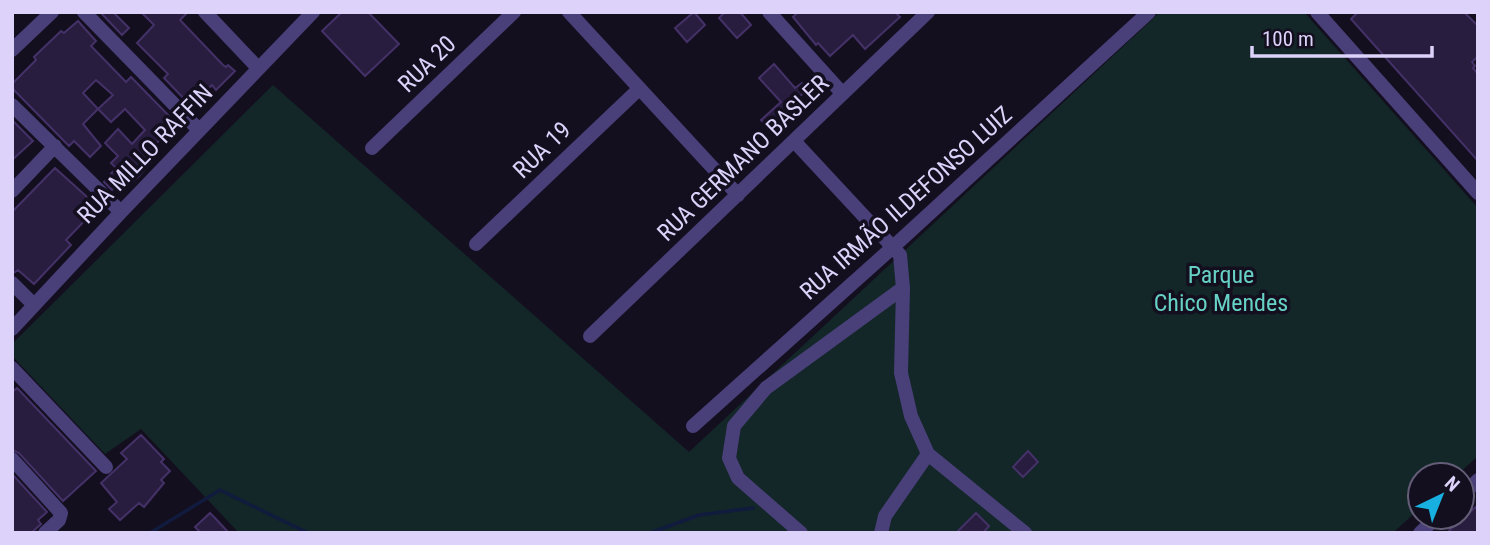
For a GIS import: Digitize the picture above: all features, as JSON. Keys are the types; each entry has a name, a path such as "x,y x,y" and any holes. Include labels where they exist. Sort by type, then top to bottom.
{"street":[{"path":"12,50 52,12"},
{"path":"84,12 200,130"},
{"path":"205,12 258,68"},
{"name":"RUA MILLO RAFFIN","path":"12,328 313,12"},
{"name":"RUA 20","path":"372,148 514,12"},
{"path":"569,12 738,195"},
{"path":"769,12 842,93"},
{"name":"RUA GERMANO BASLER","path":"590,336 929,12"},
{"name":"RUA IRMÃO ILDEFONSO LUIZ","path":"693,426 1149,12"},
{"path":"1317,12 1478,193"},
{"name":"RUA 19","path":"476,244 639,89"},
{"path":"12,105 121,212"},
{"path":"794,141 900,255 901,373 911,416 928,454 1025,533"},
{"path":"12,191 55,146"},
{"path":"12,283 34,305"},
{"path":"801,533 738,478 729,458 734,426 766,388 902,288"},
{"path":"12,368 106,467"},
{"path":"881,533 885,516 928,454"},
{"path":"12,459 60,510 59,520 45,533"},
{"path":"776,533 789,522"}],"green space":[{"name":"Parque Chico Mendes","path":"1160,12 1304,12 1478,208 1478,456 1472,461 1406,461 1406,521 1393,533 239,533 141,429 105,454 12,356 12,344 273,85 689,452"}],"building":[{"path":"100,12 113,12 129,28 122,35"},
{"path":"141,12 188,12 180,20 223,65 228,65 235,71 216,90 212,85 191,106 164,78 168,74 137,43 154,25"},
{"path":"342,12 368,12 399,44 365,76 322,31"},
{"path":"694,12 705,25 687,42 675,28"},
{"path":"725,12 740,12 751,25 737,38 719,18"},
{"path":"798,12 895,12 900,17 865,49 853,35 830,56 818,43 816,45 793,17"},
{"path":"1358,12 1464,12 1478,26 1478,56 1472,62 1478,74 1478,161 1351,19"},
{"path":"78,21 96,41 91,46 126,82 131,77 176,123 151,149 157,155 131,183 124,178 112,190 104,182 116,168 111,163 118,156 105,143 118,129 132,144 145,130 125,109 111,122 98,109 83,124 101,146 90,157 74,141 69,146 12,88 12,84 36,60 34,57 61,31 64,33","holes":["96,80 113,95 98,109 83,93"]},
{"path":"774,64 795,88 802,83 808,89 799,97 806,105 773,133 761,120 781,102 759,78"},
{"path":"12,120 33,141 12,160"},
{"path":"55,168 96,205 93,208 95,210 66,240 71,245 34,284 18,270 12,274 12,212"},
{"path":"17,388 96,471 63,501 19,453 12,450 12,392"},
{"path":"141,435 164,459 161,462 170,471 161,480 164,483 144,507 139,503 120,520 109,509 117,502 101,483 127,459 121,453"},
{"path":"1028,451 1038,462 1023,477 1013,467"},
{"path":"12,474 47,512 38,520 41,524 31,533 12,533"},
{"path":"1478,505 1478,533 1447,533 1476,531"},
{"path":"210,513 229,533 201,533 195,527"},
{"path":"976,513 989,526 983,533 956,533"}],"waterway":[{"path":"150,533 220,490 308,533"},
{"path":"650,533 699,515 753,508"}]}
